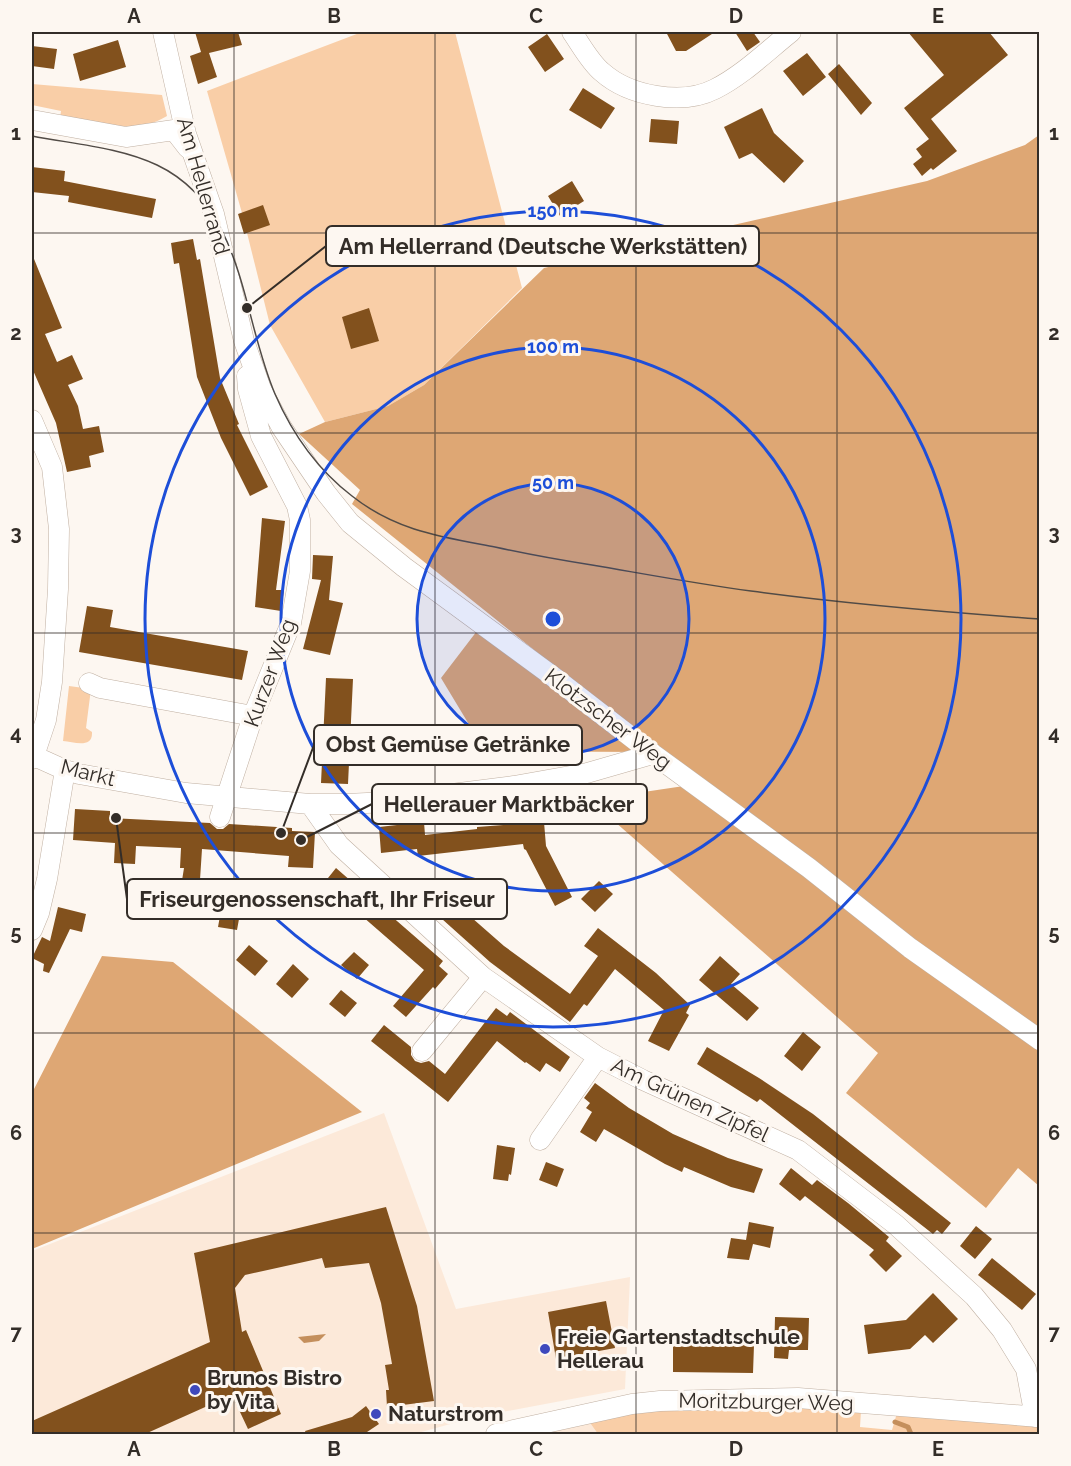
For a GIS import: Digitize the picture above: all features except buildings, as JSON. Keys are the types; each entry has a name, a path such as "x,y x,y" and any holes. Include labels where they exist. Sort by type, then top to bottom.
{"street":[{"name":"Am Hellerrand","path":"163,32 186,134 214,214 244,341"},
{"path":"572,32 601,72 620,84 641,92 689,97 712,90 733,79 792,32"},
{"path":"32,120 126,137 174,130 193,155"},
{"name":"Kurzer Weg","path":"220,817 253,716 291,622 300,571 300,520 297,506 261,436 248,389 244,341"},
{"name":"Klotzscher Weg","path":"244,341 261,389 282,428 326,493 350,523 404,567 809,868 910,948 1040,1040"},
{"name":"Markt","path":"32,420 52,467 59,529 52,682 46,720 33,757 64,770 186,794 310,804 346,804 388,802 514,786 587,773 653,754"},
{"path":"89,683 100,688 253,716"},
{"path":"32,930 39,913 47,879 64,770"},
{"name":"Am Grünen Zipfel","path":"310,804 339,845 483,977 598,1057 643,1080 798,1150 895,1224 974,1296 1002,1330 1026,1369 1037,1417"},
{"path":"422,1051 483,977"},
{"path":"540,1140 598,1057"},
{"name":"Moritzburger Weg","path":"496,1434 632,1404 660,1401 798,1398 1037,1417"}],"shaded area":[{"path":"362,32 455,32 522,288 424,385 388,406 325,422 270,325 242,213 207,91"},
{"path":"32,84 162,95 167,116 142,126 128,127 60,118 61,111 32,105"},
{"path":"1039,135 1039,1186 1018,1168 986,1208 846,1093 878,1053 590,800 684,786 554,666 352,504 360,490 299,434 325,422 388,406 424,385 544,268 927,181 1025,145"},
{"path":"480,627 644,752 485,751 441,678"},
{"path":"69,686 91,689 86,728 92,732 86,743 63,741"},
{"path":"102,956 173,962 362,1112 32,1249 32,1093"},
{"path":"384,1113 456,1309 630,1277 625,1389 476,1417 414,1434 32,1434 32,1251"},
{"path":"326,1334 319,1341 304,1343 298,1337"},
{"path":"802,1405 861,1410 860,1427 892,1430 897,1413 1039,1425 1040,1434 598,1434 588,1420 636,1410"},
{"path":"588,1420 598,1434 527,1434"}],"waterway":[{"path":"895,1422 908,1427 911,1434"}],"tram line":[{"path":"32,136 127,154 157,165 186,184 208,207 224,235 236,266 264,363 289,423 307,450 328,475 352,496 385,517 420,531 456,540 711,585 859,604 1040,619"}],"place":[{"name":"Am Hellerrand (Deutsche Werkstätten)","path":"247,308"},
{"name":"Friseurgenossenschaft, Ihr Friseur","path":"116,818"},
{"name":"Obst Gemüse Getränke","path":"281,833"},
{"name":"Hellerauer Marktbäcker","path":"301,840"},
{"name":"Freie Gartenstadtschule Hellerau","path":"545,1349"},
{"name":"Brunos Bistro by Vita","path":"195,1390"},
{"name":"Naturstrom","path":"376,1414"}]}
